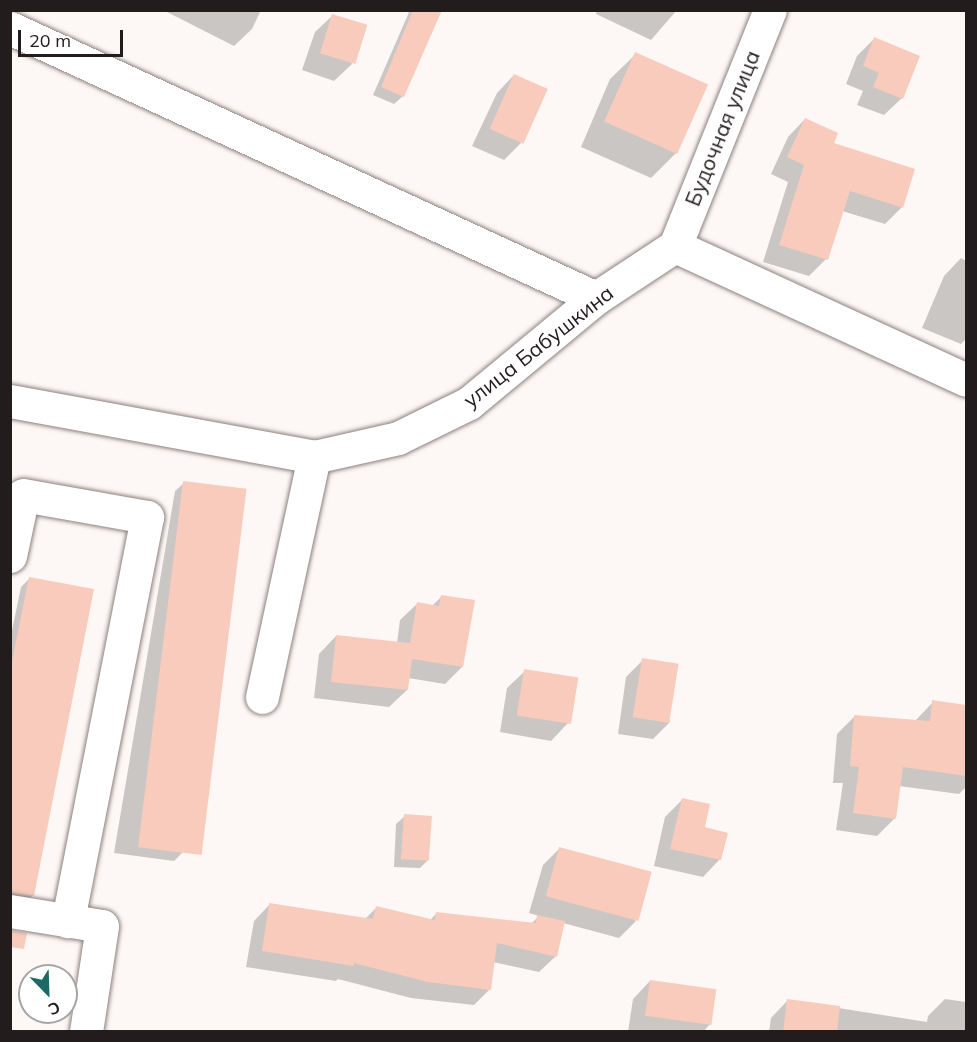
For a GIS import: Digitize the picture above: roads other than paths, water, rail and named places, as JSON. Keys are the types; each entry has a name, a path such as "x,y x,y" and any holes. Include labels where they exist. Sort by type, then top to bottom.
{"street":[{"name":"Будочная улица","path":"675,246 770,10"},
{"path":"10,28 596,298"},
{"name":"улица Бабушкина","path":"10,401 314,457 399,438 470,404 596,298 675,246"},
{"path":"675,246 966,380"},
{"path":"262,697 314,457"},
{"path":"10,556 23,495 147,518 68,921"},
{"path":"10,911 102,926 87,1032"}]}
